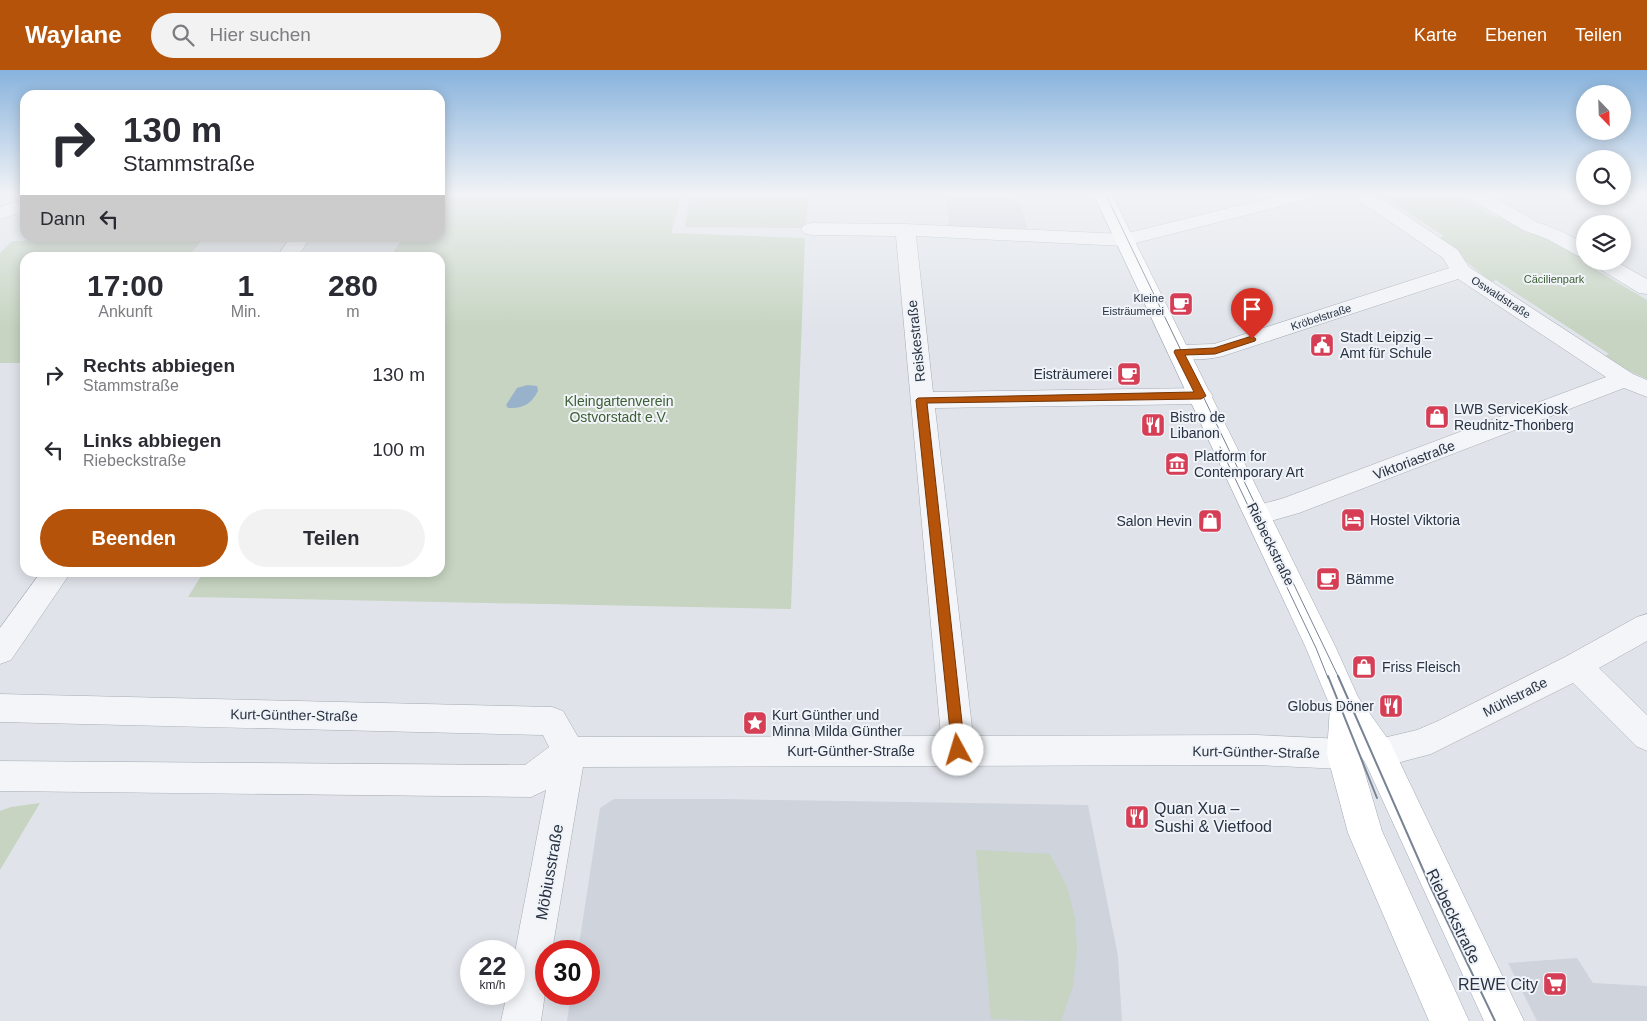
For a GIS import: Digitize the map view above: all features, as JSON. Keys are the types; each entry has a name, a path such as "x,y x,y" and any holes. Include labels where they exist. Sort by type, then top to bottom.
{"main road":[{"name":"Riebeckstraße","path":"1124,240 1201,396 1321,648 1346,706 1378,753 1504,1021"},
{"name":"Riebeckstraße","path":"1346,706 1343,754 1365,833 1449,1021"}],"street":[{"name":"Reiskestraße","path":"906,239 958,750"},
{"path":"1110,239 1124,240"},
{"name":"Oswaldstraße","path":"1429,239 1451,254 1461,271 1636,384"},
{"path":"1562,239 1576,247"},
{"path":"1616,270 1647,288"},
{"name":"Kröbelstraße","path":"1179,352 1215,351 1461,271"},
{"name":"Viktoriastraße","path":"1257,515 1290,506 1636,384"},
{"path":"921,400 1201,396"},
{"path":"0,651 53,577"},
{"name":"Mühlstraße","path":"1378,753 1420,744 1576,666 1647,626"},
{"path":"1576,666 1647,736"},
{"name":"Kurt-Günther-Straße","path":"0,708 552,721 569,752 1256,750 1343,754"},
{"path":"0,776 531,781 569,752"},
{"name":"Möbiusstraße","path":"522,1021 569,752"}],"shaded area":[{"path":"614,799 1088,805 1118,956 1122,1021 567,1021 569,1005 600,1005 600,940 580,940 600,808"},
{"path":"1577,958 1593,983 1647,986 1647,1021 1537,1021 1508,963"}],"green space":[{"name":"Kleingartenverein Ostvorstadt e.V.","path":"445,239 805,239 791,609 188,597 200,577 445,577 445,252 393,252 400,242 445,242"},
{"name":"Cäcilienpark","path":"1437,239 1550,239 1576,253 1576,270 1596,270 1647,300 1647,379 1600,358 1609,354 1496,280 1492,282"},
{"path":"12,241 201,242 192,252 20,252 20,363 0,363 0,253"},
{"path":"40,803 0,870 0,811 11,807"},
{"path":"976,850 1050,854 1067,887 1075,918 1077,949 1073,986 1061,1021 991,1019"}],"water":[{"path":"527,385 537,386 538,391 532,399 526,405 518,408 508,408 506,405 517,388"}],"tram line":[{"path":"1127,239 1339,678"},
{"path":"1220,447 1316,648 1328,678"},
{"path":"1328,676 1377,798"},
{"path":"1338,676 1432,890 1495,1021"}],"place":[{"name":"Kleine Eisträumerei","path":"1181,304"},
{"name":"Stadt Leipzig – Amt für Schule","path":"1322,345"},
{"name":"Eisträumerei","path":"1129,374"},
{"name":"LWB ServiceKiosk Reudnitz-Thonberg","path":"1437,417"},
{"name":"Bistro de Libanon","path":"1153,425"},
{"name":"Platform for Contemporary Art","path":"1177,464"},
{"name":"Hostel Viktoria","path":"1353,520"},
{"name":"Salon Hevin","path":"1210,521"},
{"name":"Bämme","path":"1328,579"},
{"name":"Friss Fleisch","path":"1364,667"},
{"name":"Globus Döner","path":"1391,706"},
{"name":"Kurt Günther und Minna Milda Günther","path":"755,723"},
{"name":"Quan Xua – Sushi & Vietfood","path":"1137,817"},
{"name":"REWE City","path":"1555,984"}],"route":[{"path":"958,750 921,400 1201,396 1179,352 1215,351 1252,339"}]}
